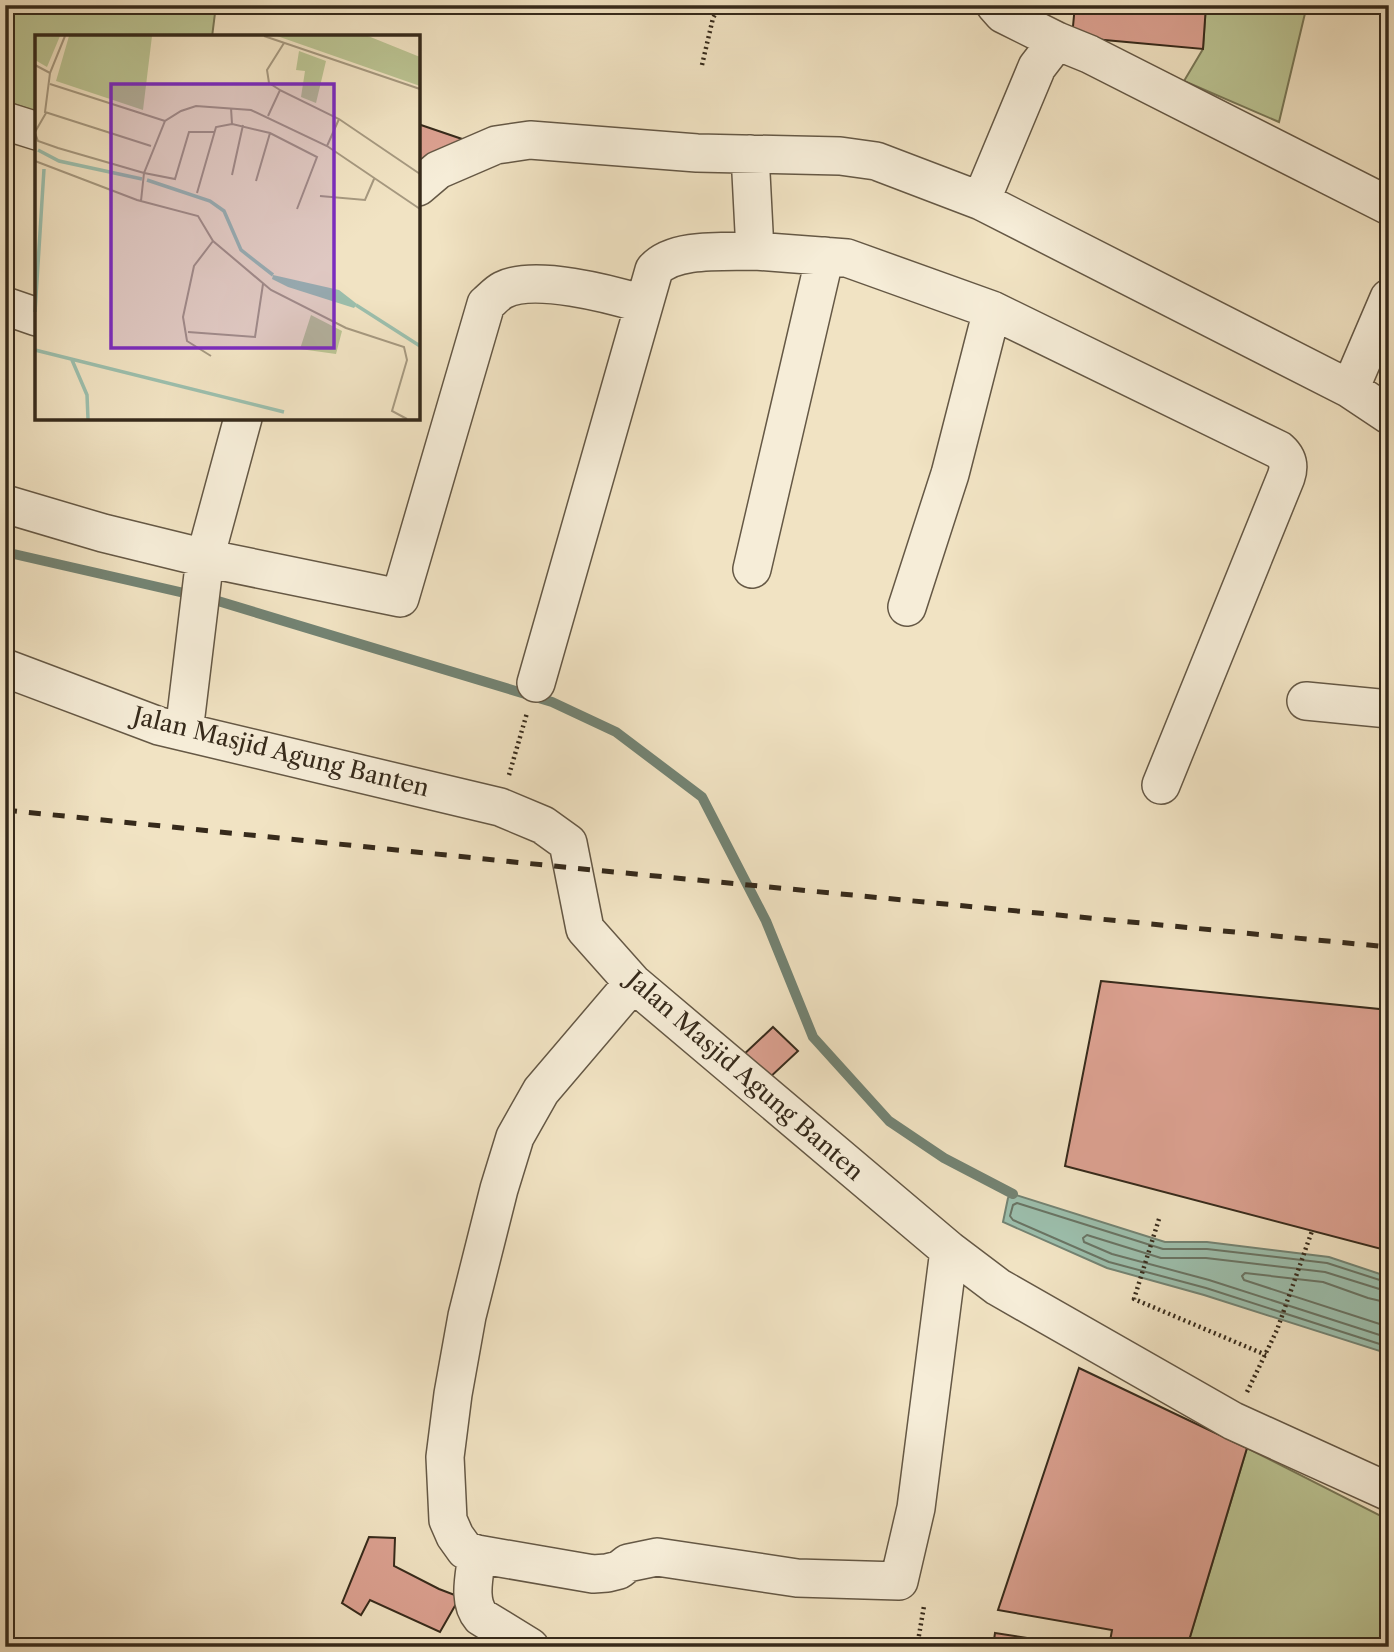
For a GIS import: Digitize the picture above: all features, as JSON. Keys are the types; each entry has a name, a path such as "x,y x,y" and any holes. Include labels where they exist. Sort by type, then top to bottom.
{"street":[{"path":"995,5 1003,14 1089,54 1389,206"},
{"path":"981,201 1037,67 1057,41"},
{"path":"5,121 35,130"},
{"path":"420,185 438,170 496,145 530,140 697,153 840,156 876,161 981,201 1350,388 1389,415"},
{"path":"750,154 755,251"},
{"path":"532,696 654,270 668,258 679,255 755,251 847,258 992,310 1279,450 1286,456 1289,464 1281,490 1160,785"},
{"path":"752,569 825,256"},
{"path":"5,504 103,533 202,584 400,598 486,304 503,290 524,285 565,286 643,304"},
{"path":"1350,388 1389,299"},
{"path":"5,306 35,316"},
{"path":"907,607 950,474 992,310"},
{"path":"184,732 202,584 243,420"},
{"name":"Jalan Masjid Agung Banten","path":"5,668 159,726 500,807 543,825 568,843 585,929 633,984 949,1250 998,1287 1233,1421 1389,1492"},
{"path":"1306,701 1389,709"},
{"path":"633,984 541,1091 515,1137 467,1316 445,1457 448,1520 465,1550 593,1574 619,1570 628,1563 657,1556 797,1578 899,1581 916,1507 949,1250"},
{"path":"477,1554 473,1593 475,1611 530,1647"}],"path":[{"path":"702,65 713,18 720,5"},
{"path":"500,807 532,696"},
{"path":"1159,1219 1134,1299 1266,1355"},
{"path":"1233,1421 1277,1330 1312,1231"}],"shaded area":[{"path":"5,5 216,5 212,35 35,35 35,111 5,101"},
{"path":"1206,5 1307,5 1279,122 1184,81 1203,49"},
{"path":"1247,1448 1389,1520 1389,1647 1187,1647"}],"water":[{"path":"1013,1194 1165,1242 1207,1242 1329,1257 1389,1277 1389,1354 1204,1295 1107,1268 1003,1222 1008,1198"}],"building":[{"path":"1075,5 1206,5 1203,49 1072,37"},
{"path":"420,125 462,139 420,176"},
{"path":"1101,981 1389,1010 1389,1251 1065,1166"},
{"path":"773,1027 798,1051 766,1081 740,1058"},
{"path":"1079,1368 1247,1448 1187,1647 1109,1647 1112,1630 998,1610"},
{"path":"369,1537 395,1538 394,1566 460,1597 440,1632 370,1600 361,1615 342,1603"},
{"path":"995,1633 1085,1647 993,1647"}],"waterway":[{"path":"5,552 193,595"},
{"path":"208,598 552,702 616,732 702,797 766,921 813,1037 889,1121 944,1158 1013,1194"}],"railway":[{"path":"5,810 1389,947"}]}
